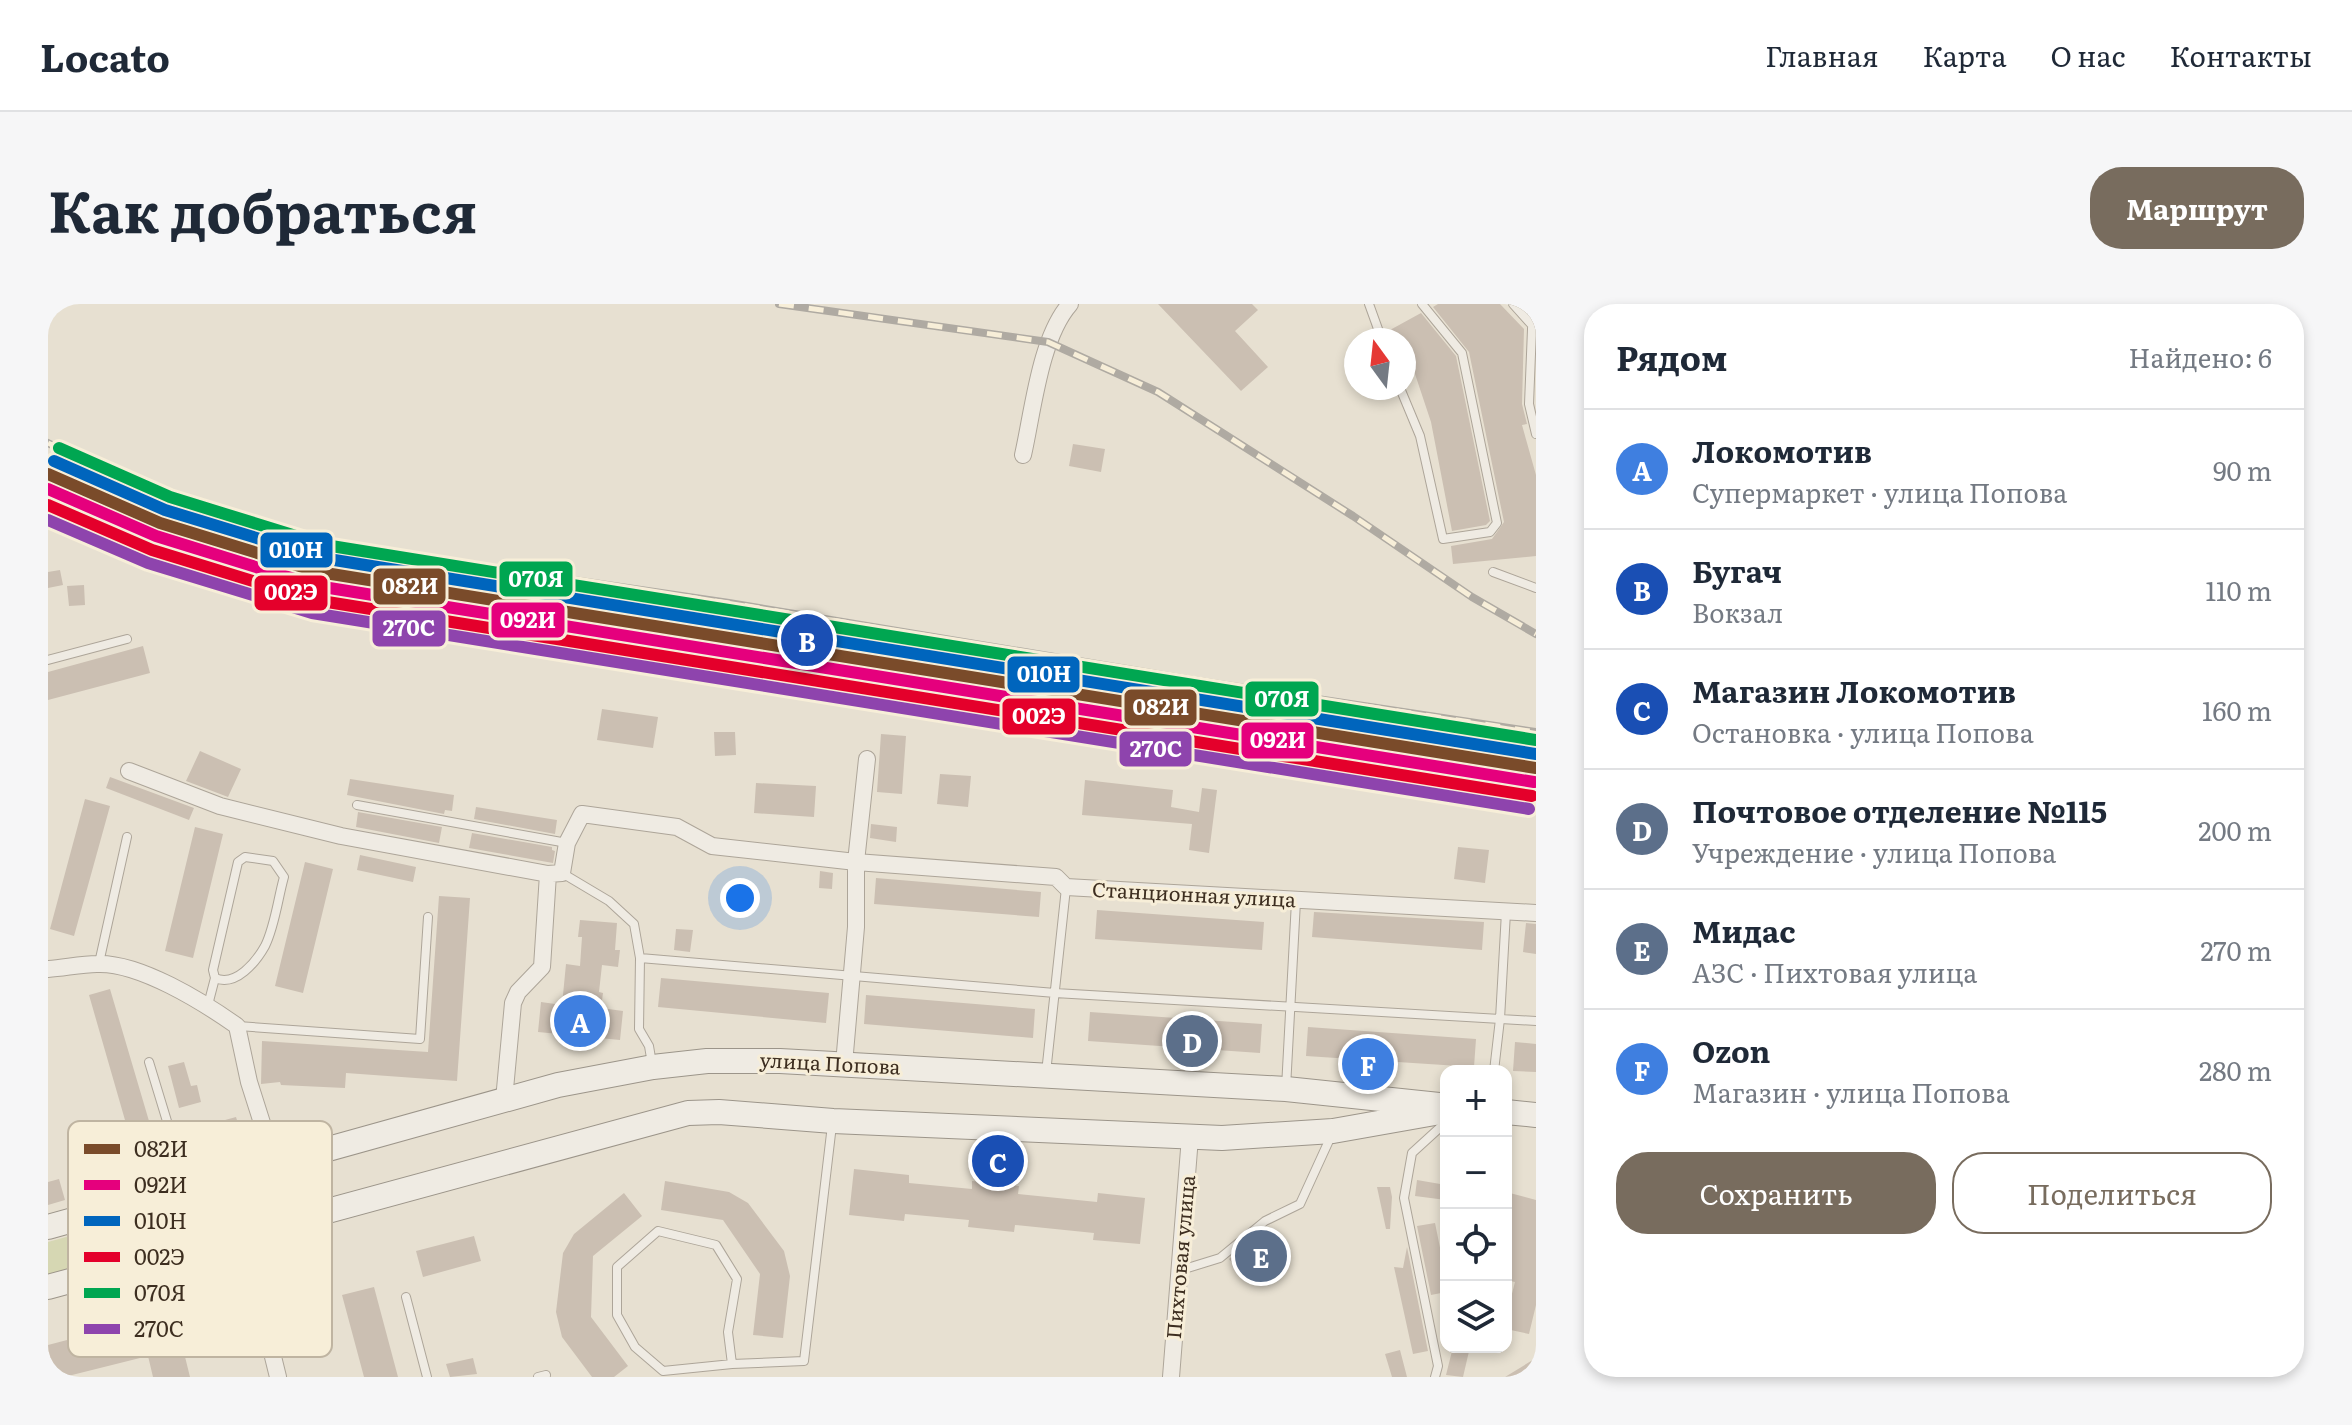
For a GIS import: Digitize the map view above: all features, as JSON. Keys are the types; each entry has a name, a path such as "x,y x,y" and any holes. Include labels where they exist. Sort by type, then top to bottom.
{"street":[{"path":"1023,455 1048,342 1062,313 1070,304"},
{"path":"844,1064 856,927 856,862 867,759"},
{"path":"129,771 220,806 341,836 555,873"},
{"name":"Станционная улица","path":"567,843 582,814 677,827 712,846 856,862 1056,877 1066,887 1536,913"},
{"path":"504,1100 513,1003 518,992 542,967 555,873 567,843"},
{"path":"48,969 99,963 123,966 208,1005 237,1026 261,1121"},
{"name":"улица Попова","path":"332,1148 558,1085 653,1067 707,1061 844,1064 1286,1089 1440,1108"},
{"name":"улица Попова","path":"332,1211 688,1113 719,1112 833,1121 1222,1138 1333,1131 1440,1110"},
{"path":"1512,1113 1536,1115"},
{"name":"Пихтовая улица","path":"1171,1377 1190,1137"},
{"name":"улица Попова","path":"48,1227 68,1221"},
{"name":"улица Попова","path":"48,1287 68,1282"},
{"path":"273,1357 278,1377"}],"lane":[{"path":"1369,304 1378,328"},
{"path":"1405,400 1420,436 1443,539 1490,532 1497,523 1462,353 1422,304"},
{"path":"1513,304 1531,324"},
{"path":"1533,304 1529,404 1536,434"},
{"path":"1493,572 1536,588"},
{"path":"48,660 127,639"},
{"path":"357,805 567,843"},
{"path":"99,963 127,837"},
{"path":"208,1005 238,862 245,857 273,861 284,877 265,945 240,975 232,980 215,978"},
{"path":"555,873 609,901 634,924 640,958 639,1029 649,1046 653,1067"},
{"path":"1046,1075 1066,887"},
{"path":"1286,1089 1296,901"},
{"path":"1495,1065 1506,911"},
{"path":"237,1026 420,1039 428,917"},
{"path":"640,958 1055,993 1536,1021"},
{"path":"149,1062 167,1121"},
{"path":"732,1364 728,1332 737,1279 716,1245 658,1231 617,1267 617,1315 635,1347 663,1371 804,1361 833,1121"},
{"path":"1435,1377 1438,1366 1404,1198 1412,1153 1440,1127"},
{"path":"1181,1270 1220,1258 1265,1221 1300,1204 1333,1131"},
{"path":"406,1297 427,1377"}],"green space":[{"path":"68,1236 68,1270 48,1275 48,1242"}],"building":[{"path":"1158,304 1252,304 1258,310 1235,331 1268,367 1241,391"},
{"path":"1438,304 1500,304 1524,329 1522,404 1527,424 1522,425 1536,475 1536,556 1453,564 1451,546 1492,539 1504,522 1469,352 1433,307"},
{"path":"1421,313 1456,356 1490,521 1486,525 1452,531 1431,422 1416,377 1416,328 1394,328"},
{"path":"1073,444 1105,449 1101,472 1069,466"},
{"path":"60,570 63,585 48,588 48,572"},
{"path":"84,585 85,605 69,606 67,586"},
{"path":"143,646 150,673 48,700 48,672"},
{"path":"602,709 658,717 653,748 597,740"},
{"path":"714,732 735,732 736,755 715,756"},
{"path":"881,734 906,736 902,794 877,792"},
{"path":"200,751 241,769 228,797 186,781"},
{"path":"940,774 971,776 968,807 937,804"},
{"path":"110,777 194,808 189,820 106,788"},
{"path":"350,779 454,795 452,811 445,810 444,814 347,795"},
{"path":"1085,780 1173,790 1171,807 1199,812 1202,788 1217,790 1209,853 1189,850 1192,824 1082,815"},
{"path":"756,783 816,786 814,817 754,813"},
{"path":"85,799 110,806 74,936 50,929"},
{"path":"476,807 557,820 555,834 474,819"},
{"path":"358,812 442,827 439,843 356,827"},
{"path":"871,824 897,827 896,842 870,838"},
{"path":"195,827 223,834 193,958 165,951"},
{"path":"472,833 552,847 555,851 553,863 469,848"},
{"path":"1458,847 1489,850 1485,883 1454,879"},
{"path":"360,855 416,867 413,882 357,870"},
{"path":"305,862 333,869 303,993 275,986"},
{"path":"820,871 833,873 832,889 819,888"},
{"path":"876,878 1041,892 1039,917 874,904"},
{"path":"439,896 470,898 457,1081 346,1073 345,1088 281,1085 280,1082 261,1084 262,1041 428,1052"},
{"path":"1097,910 1264,922 1262,950 1095,939"},
{"path":"1314,912 1484,922 1482,950 1312,937"},
{"path":"580,920 617,923 615,950 620,950 618,967 602,965 599,992 603,993 601,1008 623,1011 620,1040 538,1032 541,1002 562,1005 566,964 580,966"},
{"path":"1526,923 1536,924 1536,954 1523,952"},
{"path":"676,929 693,930 690,952 674,950"},
{"path":"661,978 829,993 826,1023 658,1007"},
{"path":"110,989 149,1121 125,1121 89,995"},
{"path":"866,995 1035,1009 1033,1038 864,1024"},
{"path":"1090,1012 1262,1024 1260,1053 1088,1041"},
{"path":"1308,1027 1476,1039 1474,1065 1306,1056"},
{"path":"1515,1042 1536,1044 1536,1072 1513,1071"},
{"path":"184,1062 191,1086 197,1085 201,1102 179,1108 168,1066"},
{"path":"854,1169 909,1175 909,1183 972,1189 972,1181 1019,1186 1018,1194 1097,1202 1098,1193 1145,1198 1140,1244 1093,1240 1094,1233 1015,1225 1014,1232 968,1227 969,1220 905,1214 904,1221 849,1215"},
{"path":"59,1179 65,1200 48,1205 48,1182"},
{"path":"1417,1180 1440,1184 1440,1199 1415,1196"},
{"path":"665,1181 729,1192 748,1203 784,1251 790,1276 783,1338 753,1335 760,1274 723,1220 661,1210"},
{"path":"1377,1187 1390,1187 1390,1229 1386,1229"},
{"path":"624,1193 642,1216 593,1256 591,1317 628,1366 614,1377 592,1377 562,1337 556,1312 563,1253 574,1234"},
{"path":"1512,1194 1536,1200 1536,1305 1529,1334 1512,1330 1515,1282 1512,1281"},
{"path":"1435,1223 1440,1248 1440,1293 1431,1295 1417,1226"},
{"path":"1264,1231 1285,1256 1249,1284 1229,1259"},
{"path":"474,1236 481,1261 423,1277 416,1251"},
{"path":"1407,1247 1428,1351 1413,1354 1394,1267 1403,1268"},
{"path":"374,1287 398,1377 364,1377 342,1295"},
{"path":"68,1340 68,1357 144,1357 64,1377 48,1377 48,1345"},
{"path":"1400,1350 1407,1377 1392,1377 1385,1354"},
{"path":"1452,1353 1469,1353 1463,1377 1446,1375"},
{"path":"148,1357 185,1357 190,1377 153,1377"},
{"path":"473,1358 477,1374 450,1377 446,1364"},
{"path":"1536,1358 1536,1377 1505,1377"}],"railway":[{"path":"779,304 1048,342 1158,392 1353,516 1472,597 1536,634"},
{"path":"48,443 149,492 273,531 352,549 729,603 1193,680 1536,732"},
{"path":"48,486 160,536 316,582 865,674 1536,781"}],"transit line":[{"name":"070Я","path":"59,448 170,497 325,545 1536,740"},
{"name":"010Н","path":"54,461 165,510 322,558 1536,754"},
{"name":"082И","path":"48,474 160,523 319,572 1536,768"},
{"name":"092И","path":"48,489 156,536 317,586 1534,782"},
{"name":"002Э","path":"48,505 152,550 315,600 1532,796"},
{"name":"270С","path":"48,520 148,563 312,613 1529,809"}],"place":[{"name":"Бугач","path":"807,640"},
{"name":"Локомотив","path":"580,1021"},
{"name":"Почтовое отделение №115","path":"1192,1041"},
{"name":"Ozon","path":"1368,1064"},
{"name":"Магазин Локомотив","path":"998,1161"},
{"name":"Мидас","path":"1261,1256"}]}
